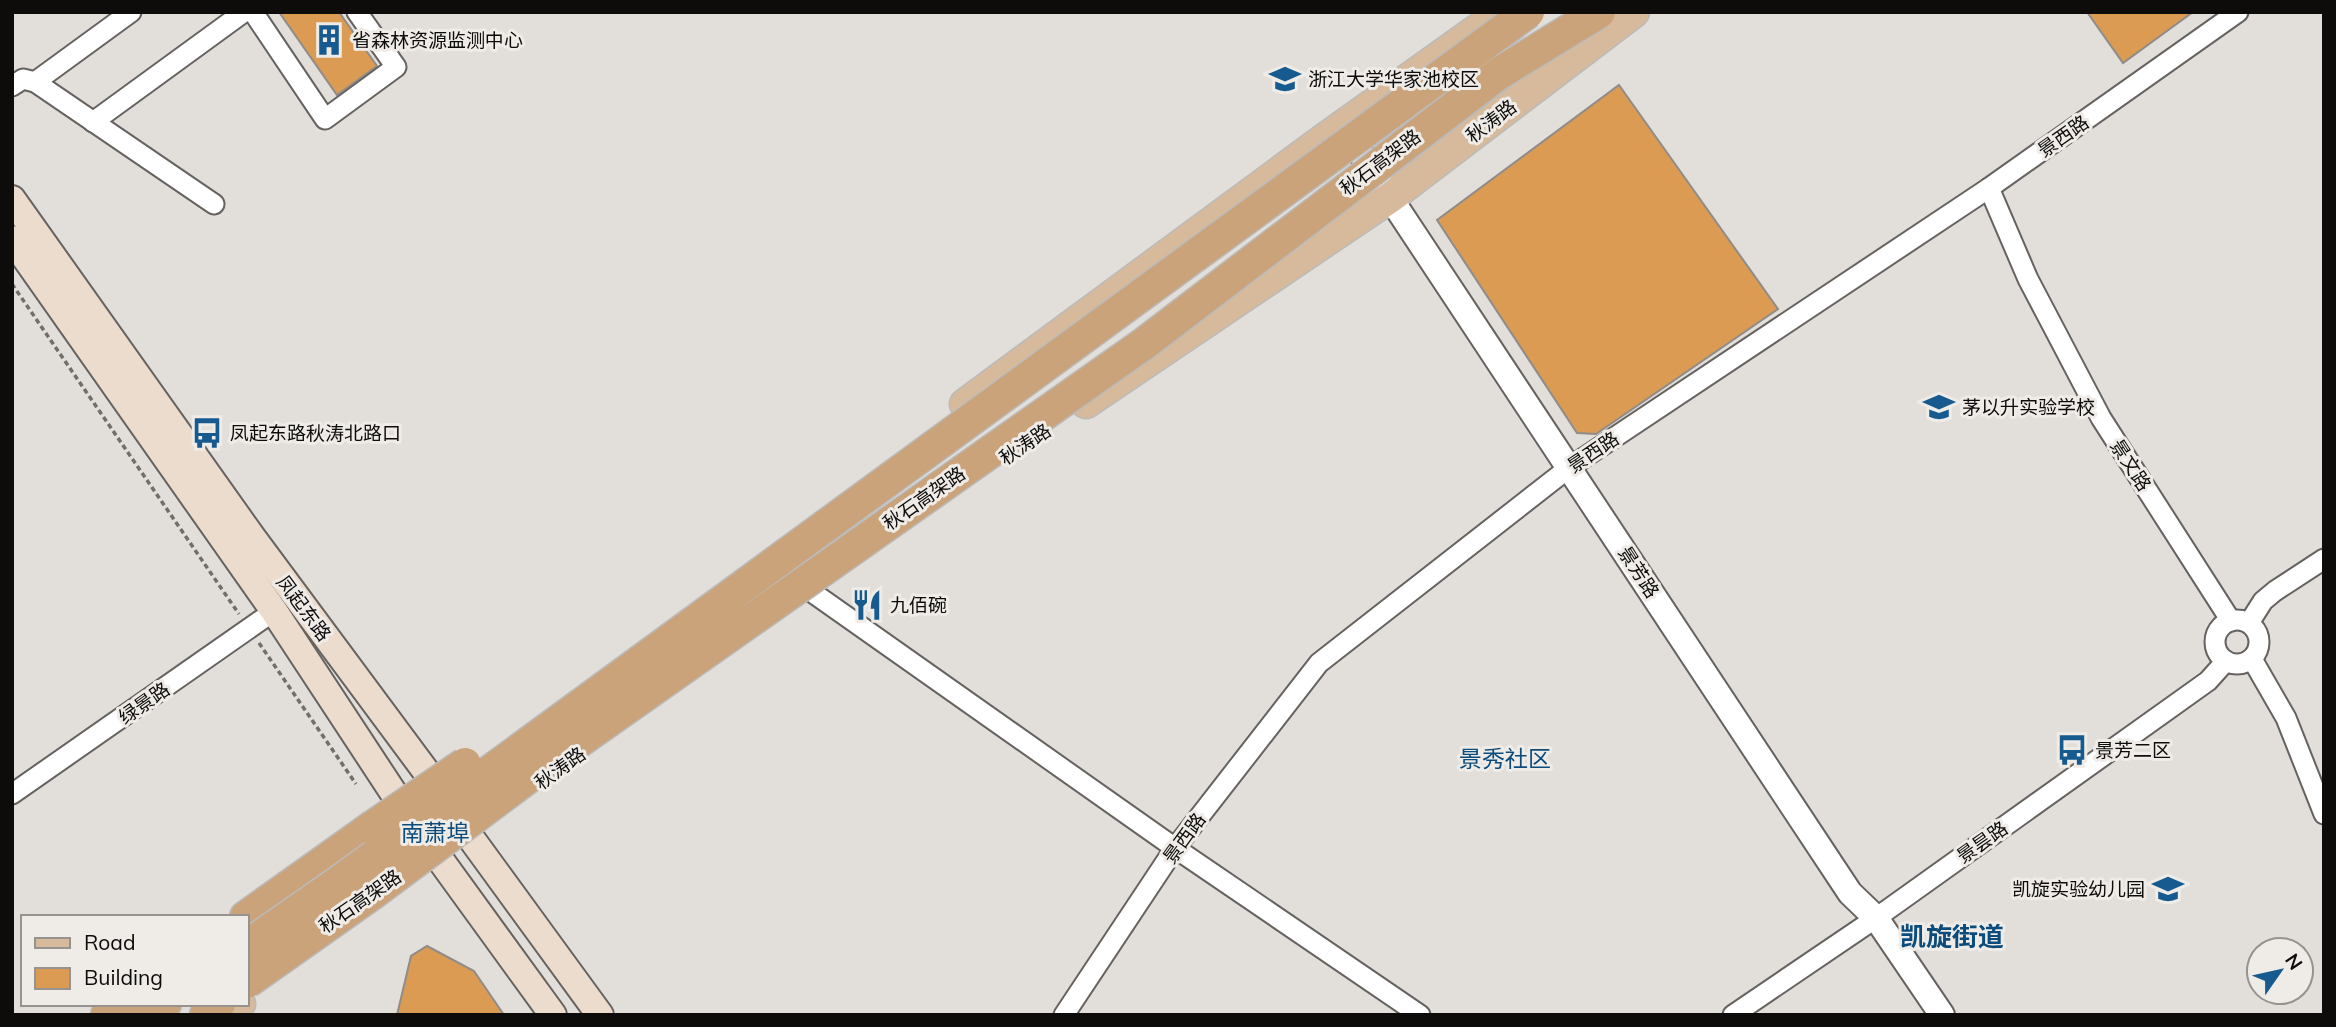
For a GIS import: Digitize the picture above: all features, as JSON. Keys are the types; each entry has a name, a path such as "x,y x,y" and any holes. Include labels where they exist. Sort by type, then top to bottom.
{"highway":[{"name":"秋石高架路","path":"248,945 1528,12"},
{"name":"秋石高架路","path":"248,981 373,893 527,778 1144,343 1497,74 1599,12"},
{"path":"248,916 449,774 681,630"}],"main road":[{"path":"248,933 410,818 1343,125 1502,12"},
{"name":"秋涛路","path":"248,998 468,834 809,590 1391,197 1634,12"},
{"name":"凤起东路","path":"12,199 252,537 442,793 468,834 600,1015"},
{"name":"凤起东路","path":"12,239 274,611 410,818 553,1015"}],"street":[{"path":"35,82 131,12"},
{"path":"93,122 244,12"},
{"path":"253,12 325,119 396,66 357,12"},
{"name":"景西路","path":"1064,1015 1175,848 1319,663 1570,467 1989,188 2238,12"},
{"path":"12,86 23,79 35,82 214,204"},
{"name":"景芳路","path":"1343,125 1850,893 1876,919 1942,1015"},
{"name":"景文路","path":"1989,188 2028,279 2101,418 2240,622"},
{"path":"2240,622 2258,633 2259,647 2252,659 2239,664 2226,662 2217,651 2215,637 2222,625 2240,622 2274,591 2324,559"},
{"path":"809,590 1175,848 1420,1015"},
{"name":"绿景路","path":"12,794 274,611"},
{"path":"2252,659 2286,718 2324,814"},
{"name":"景昙路","path":"1733,1015 1876,919 2208,681 2226,662"}],"path":[{"path":"12,284 356,784"}],"building":[{"name":"省森林资源监测中心","path":"279,12 339,12 377,66 337,95"},
{"path":"2087,12 2193,12 2123,63"},
{"path":"1619,85 1778,309 1596,434 1577,433 1437,220"},
{"path":"427,946 474,971 504,1015 397,1015 411,956"}],"place":[{"name":"省森林资源监测中心","path":"329,40"},
{"name":"浙江大学华家池校区","path":"1285,79"},
{"name":"茅以升实验学校","path":"1939,407"},
{"name":"凤起东路秋涛北路口","path":"207,433"},
{"name":"九佰碗","path":"867,605"},
{"name":"景芳二区","path":"2072,750"},
{"name":"凯旋实验幼儿园","path":"2168,889"}],"district":[{"name":"景秀社区","path":"1505,758"},
{"name":"南萧埠","path":"435,832"},
{"name":"凯旋街道","path":"1952,936"}]}
